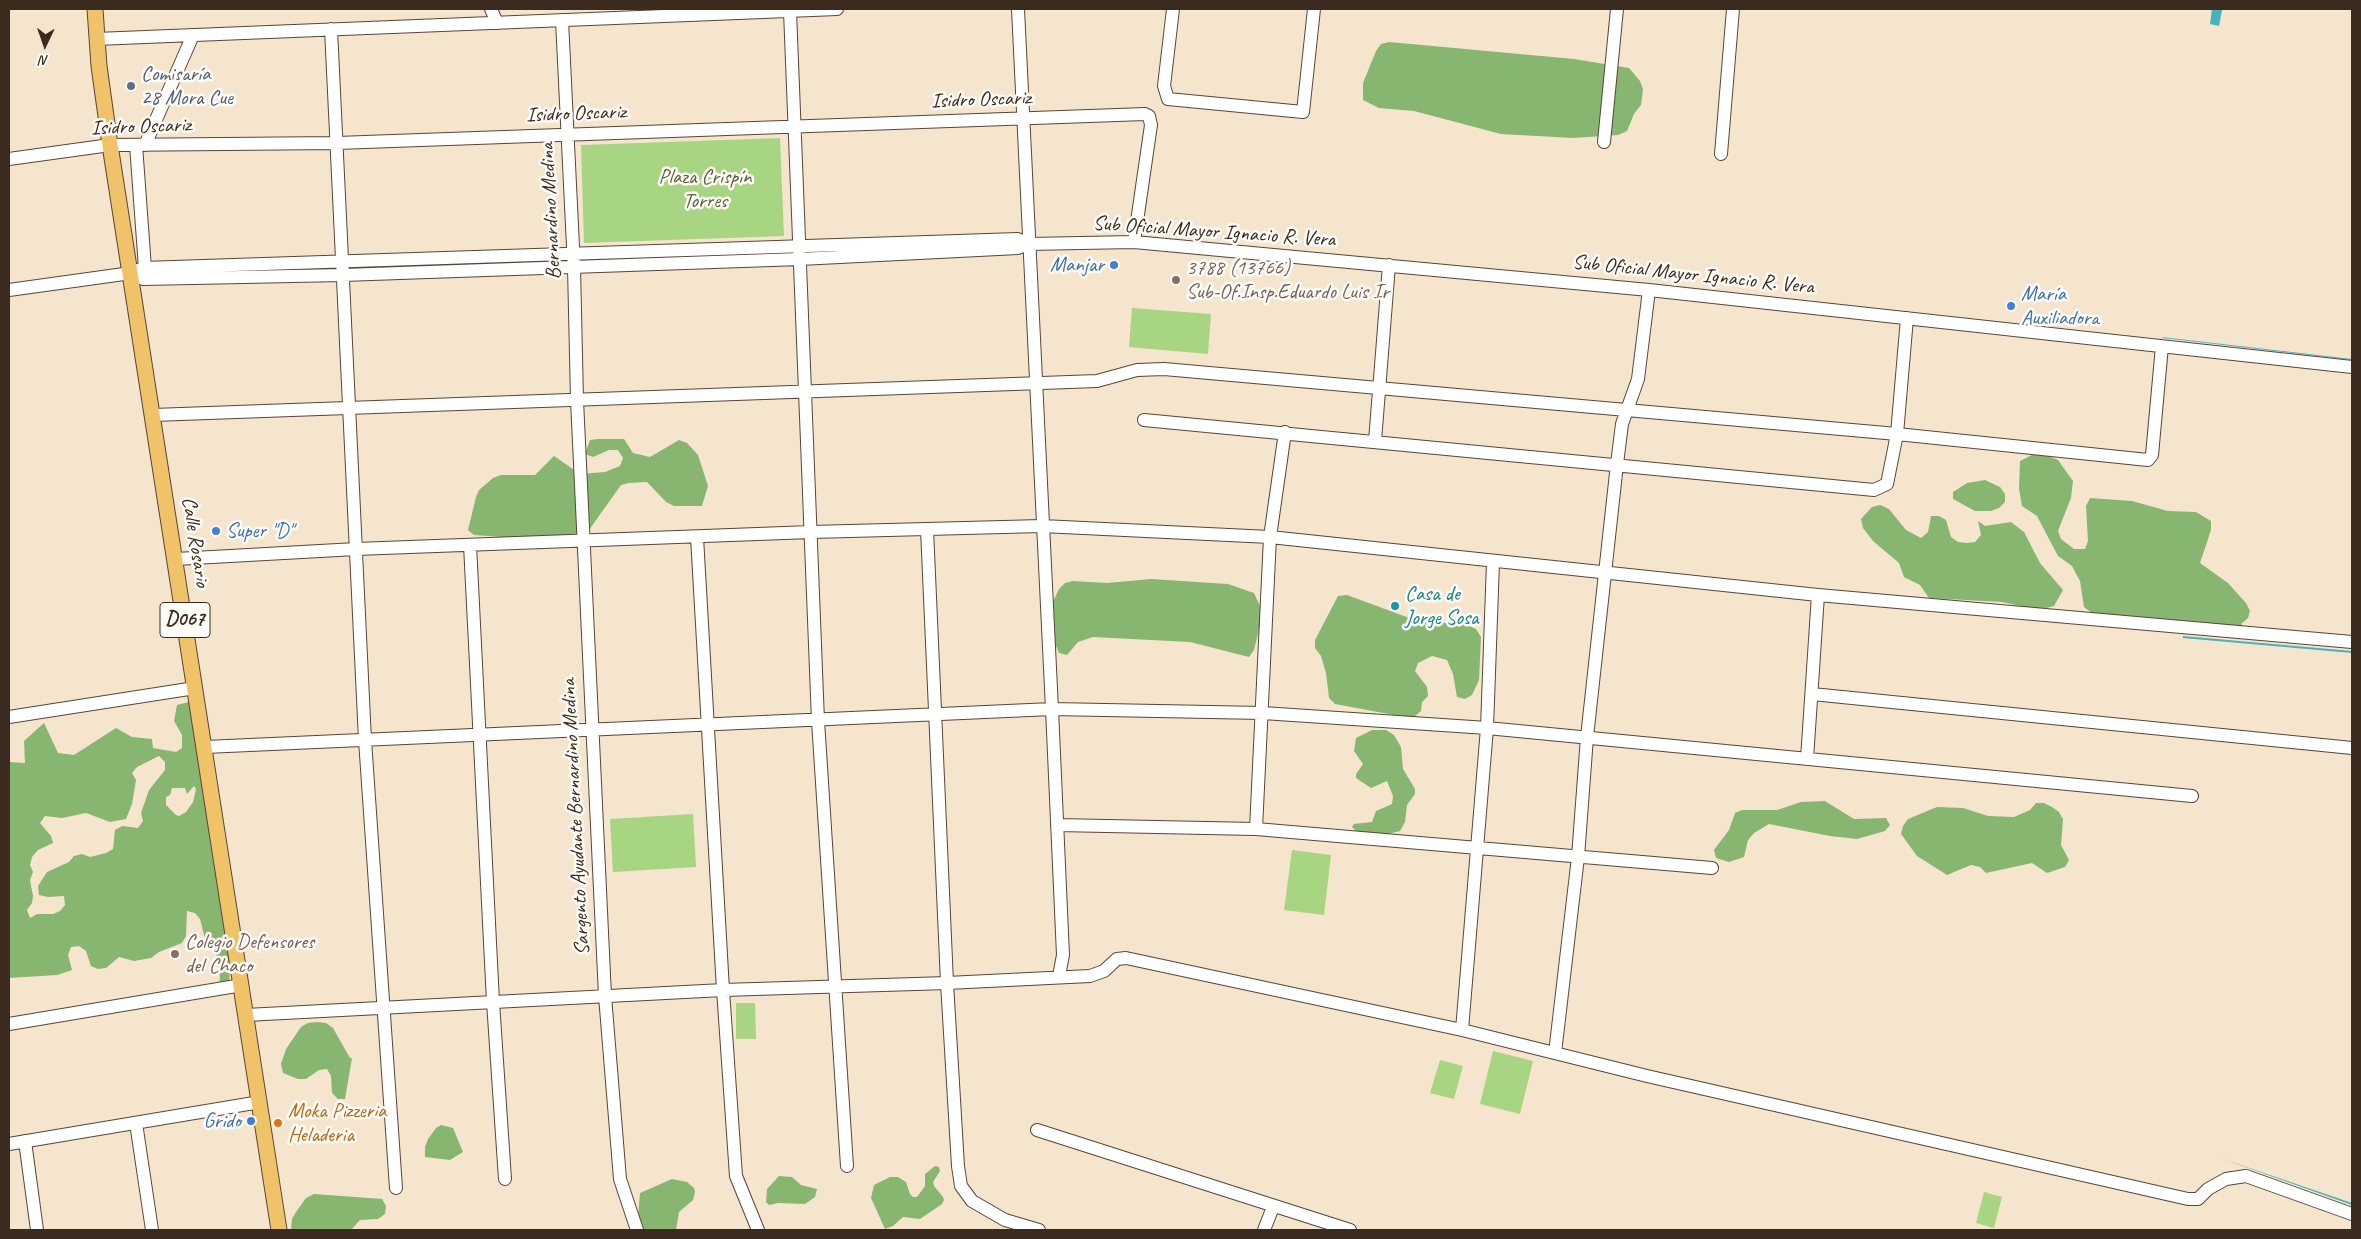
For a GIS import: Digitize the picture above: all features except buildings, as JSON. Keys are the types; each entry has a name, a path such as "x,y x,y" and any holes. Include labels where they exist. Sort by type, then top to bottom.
{"main road":[{"name":"Calle Rosario","path":"95,9 96,39 110,145 123,224 138,270 153,415 279,1230"}],"street":[{"path":"491,9 496,23"},
{"path":"96,39 562,20 613,13 837,9"},
{"path":"1018,9 1063,954 1059,976"},
{"path":"1173,9 1164,86 1165,96 1168,99 1303,112 1314,9"},
{"path":"1604,142 1617,9"},
{"path":"1721,154 1733,9"},
{"path":"790,11 818,721 847,1166"},
{"name":"Bernardino Medina","path":"562,20 574,254 577,400"},
{"path":"332,29 365,740 396,1188"},
{"path":"193,35 140,145 141,223 138,270 143,279 343,275 574,267 800,253"},
{"name":"Isidro Oscariz","path":"9,159 110,145 337,143 1146,114 1149,116 1151,125 1134,242"},
{"path":"123,224 141,223"},
{"name":"Sub Oficial Mayor Ignacio R. Vera","path":"800,253 1018,248 1028,244 1134,242 1649,290 2352,367"},
{"path":"9,290 138,270 342,261 574,254 800,253"},
{"path":"1375,441 1389,265"},
{"path":"1555,1053 1578,857 1587,737 1617,464 1622,424 1638,380 1649,290"},
{"path":"1144,420 1286,432 1874,490 1887,484 1897,434 1907,318"},
{"path":"153,415 1106,380 1137,370 1155,369 1379,387 1897,434 2148,460 2152,455 2162,346"},
{"name":"Sargento Ayudante Bernardino Medina","path":"577,400 605,996 620,1179 637,1230"},
{"path":"1256,829 1270,538 1286,432"},
{"path":"176,558 697,536 1042,526 1270,538 1818,596 2352,642"},
{"path":"927,529 947,983 958,1166 961,1186 972,1201 985,1210 1005,1220 1039,1230"},
{"path":"697,536 723,990 736,1176 758,1230"},
{"path":"470,545 493,1002 505,1179"},
{"path":"1462,1030 1487,728 1493,562"},
{"path":"1807,759 1818,596"},
{"path":"9,717 195,688"},
{"path":"1812,694 2352,748"},
{"path":"205,747 935,716 1052,709 1263,713 1487,728 2192,796"},
{"path":"1057,825 1256,829 1712,868"},
{"path":"246,1015 723,990 947,983 1097,974 1117,959 1126,958 1462,1030 2188,1199 2198,1199 2208,1189 2226,1179 2246,1176 2352,1214"},
{"path":"9,1024 242,985"},
{"path":"9,1144 260,1102"},
{"path":"136,1123 152,1230"},
{"path":"1037,1130 1273,1207 1350,1230"},
{"path":"25,1142 37,1230"},
{"path":"1264,1230 1273,1207"}],"green space":[{"path":"1389,42 1574,59 1629,68 1640,81 1643,89 1641,105 1634,114 1627,131 1618,135 1573,138 1501,134 1414,111 1379,108 1363,100 1363,83 1376,51 1381,44"},
{"name":"Plaza Crispín Torres","path":"780,138 784,236 584,243 581,145"},
{"path":"790,254 585,261 586,259"},
{"path":"566,261 354,269 354,267"},
{"path":"1132,308 1211,314 1208,354 1129,347"},
{"path":"624,439 633,453 650,457 679,440 687,443 698,455 708,486 702,506 674,506 666,502 647,482 629,483 621,485 589,530 576,536 530,539 474,535 468,530 479,490 493,478 501,475 535,475 554,456 580,474 605,472 620,466 623,458 618,450 609,450 593,457 585,454 590,440"},
{"path":"2034,454 2043,454 2058,460 2073,481 2071,498 2058,531 2061,539 2074,549 2085,549 2088,541 2086,506 2090,498 2132,501 2168,511 2196,512 2211,521 2211,530 2200,563 2228,583 2246,603 2250,611 2248,618 2241,624 2246,628 2092,613 2084,607 2080,581 2072,566 2058,556 2037,516 2022,506 2019,489 2020,461"},
{"path":"1985,480 2000,487 2005,494 2005,502 1999,508 1991,511 1975,511 1953,499 1953,492 1967,483"},
{"path":"1880,505 1889,509 1906,530 1921,538 1928,532 1931,516 1939,516 1946,520 1951,537 1958,542 1967,543 1975,542 1981,535 1978,521 1985,526 2011,522 2024,532 2040,563 2063,590 2054,606 2038,610 2002,602 1929,598 1920,585 1904,577 1899,563 1873,541 1863,528 1861,519 1872,507"},
{"path":"1151,579 1228,584 1254,593 1261,608 1262,617 1254,650 1249,657 1190,642 1093,637 1078,642 1067,655 1059,653 1049,630 1048,612 1059,589 1065,583 1073,581 1107,583"},
{"path":"1347,595 1412,619 1427,617 1443,623 1460,622 1476,629 1481,637 1479,680 1472,695 1465,699 1457,697 1453,674 1447,660 1432,656 1418,663 1415,671 1427,687 1428,696 1422,702 1421,711 1414,717 1335,704 1329,698 1326,673 1321,656 1315,648 1315,640 1338,596"},
{"path":"193,701 230,960 229,992 219,985 220,977 216,953 206,943 200,919 195,913 187,911 186,936 182,943 159,952 151,958 134,961 119,957 106,968 98,969 91,966 86,951 79,946 71,947 68,955 72,970 57,975 9,978 9,762 25,763 24,741 44,723 58,753 74,755 116,728 132,737 152,739 153,748 176,752 182,748 182,735 174,721 177,705","holes":["159,756 165,762 165,770 149,790 141,813 143,821 138,828 122,826 115,830 113,849 90,857 82,854 74,856 69,862 47,872 38,886 39,895 48,897 64,896 65,905 60,911 53,914 37,914 30,918 27,910 32,903 33,896 30,880 33,872 30,865 32,857 38,850 53,843 51,836 40,823 45,816 62,818 86,813 110,822 126,819 132,804 136,780 132,773 137,767","194,786 196,789 193,802 186,812 179,816 176,815 166,805 166,797 170,795 172,788 185,788 187,794"]},
{"path":"1372,730 1386,730 1394,735 1401,747 1403,769 1415,789 1415,794 1407,805 1405,822 1400,831 1388,834 1358,833 1352,827 1354,824 1372,822 1376,811 1392,804 1393,796 1387,781 1371,788 1356,778 1356,774 1363,764 1354,751 1356,738"},
{"path":"1825,801 1854,819 1886,818 1890,825 1885,831 1857,839 1830,836 1769,824 1754,833 1748,840 1744,857 1729,862 1716,858 1714,850 1729,830 1735,813 1742,810 1777,810 1801,802"},
{"path":"2036,803 2044,803 2052,807 2059,812 2063,819 2061,845 2069,860 2065,867 2047,873 2032,863 1986,873 1980,867 1971,865 1947,875 1917,856 1901,834 1903,826 1908,819 1937,807 1963,808 1988,816 2014,817 2030,810"},
{"path":"693,814 696,867 613,872 610,819"},
{"path":"1292,850 1331,855 1324,915 1284,910"},
{"path":"736,1003 755,1003 756,1039 736,1039"},
{"path":"308,1023 326,1023 333,1028 350,1058 352,1058 345,1099 338,1099 332,1093 331,1076 327,1069 319,1070 306,1079 298,1079 283,1073 281,1064 286,1049 301,1027"},
{"path":"1493,1051 1533,1061 1520,1114 1480,1104"},
{"path":"1440,1060 1463,1066 1454,1099 1430,1093"},
{"path":"441,1125 453,1128 463,1152 450,1160 425,1157 425,1147 428,1139 436,1128"},
{"path":"935,1166 939,1167 940,1171 933,1182 943,1197 942,1204 920,1219 903,1217 893,1226 885,1229 871,1198 874,1185 890,1177 898,1177 906,1182 910,1194 913,1197 917,1197 925,1186 925,1174"},
{"path":"779,1176 792,1177 801,1185 817,1189 815,1197 805,1204 778,1203 769,1205 766,1202 767,1189"},
{"path":"672,1179 687,1182 694,1188 695,1192 693,1200 679,1212 676,1230 637,1230 640,1193"},
{"path":"1984,1192 2002,1197 1994,1228 1976,1223"},
{"path":"314,1194 382,1199 386,1206 385,1214 378,1219 360,1220 351,1230 291,1230 292,1219 296,1212 306,1198"}],"water":[{"path":"2212,9 2222,10 2219,26 2210,24"},
{"path":"2163,338 2352,359 2352,360"},
{"path":"2183,636 2352,651 2352,653 2183,638"},
{"path":"2220,1158 2352,1203 2352,1205"}],"place":[{"name":"Comisaría 28 Mora Cue","path":"131,86"},
{"name":"Manjar","path":"1114,265"},
{"name":"3788 (13766) Sub-Of.Insp.Eduardo Luis Ir","path":"1176,280"},
{"name":"María Auxiliadora","path":"2011,306"},
{"name":"Super \"D\"","path":"216,531"},
{"name":"Casa de Jorge Sosa","path":"1395,606"},
{"name":"Colegio Defensores del Chaco","path":"175,954"},
{"name":"Grido","path":"251,1121"},
{"name":"Moka Pizzeria Heladeria","path":"278,1123"}]}
